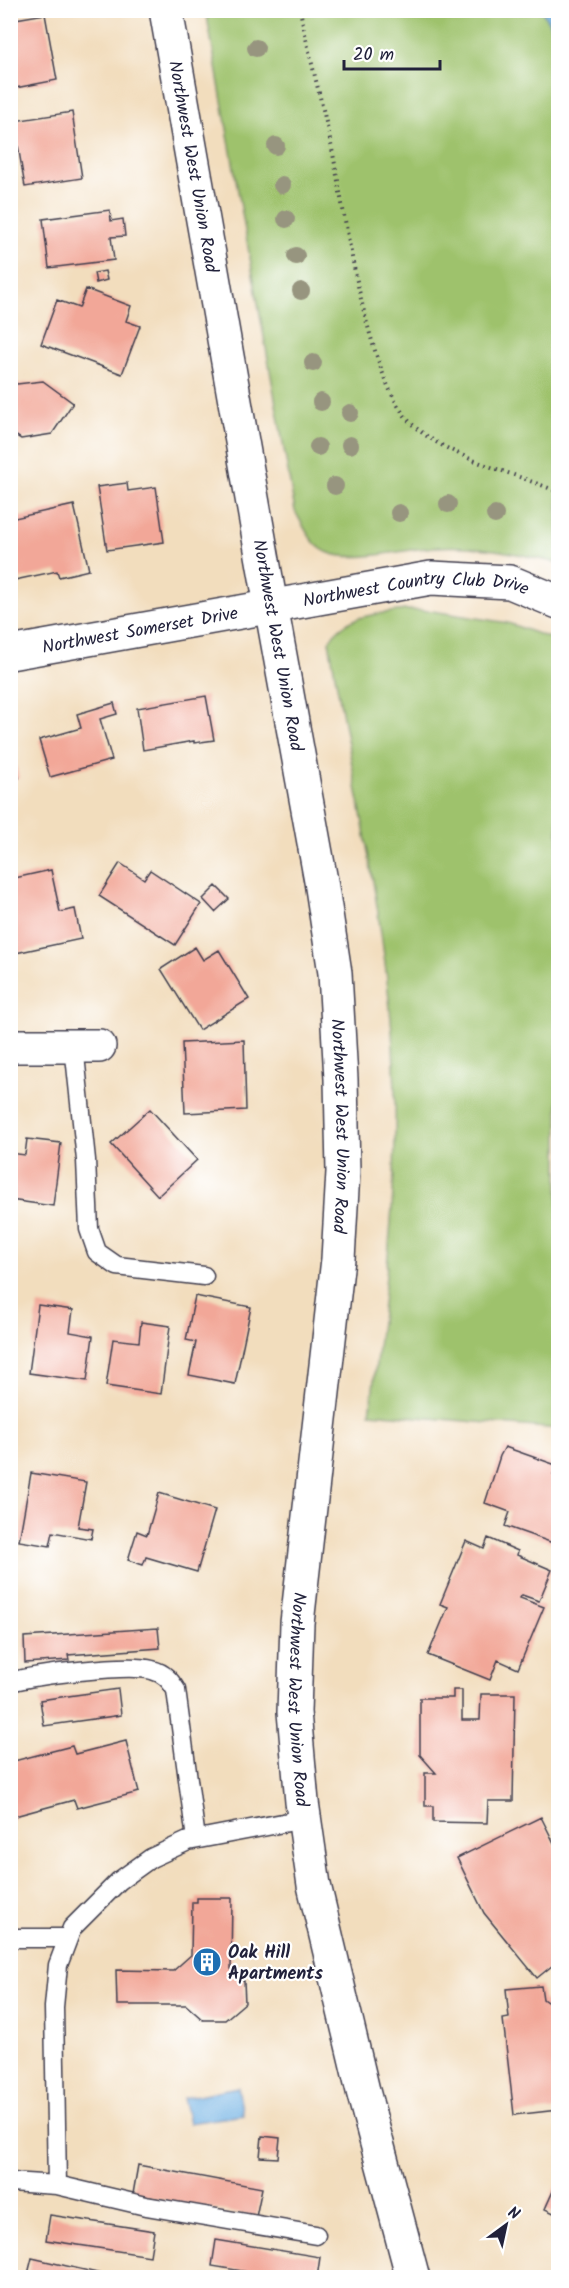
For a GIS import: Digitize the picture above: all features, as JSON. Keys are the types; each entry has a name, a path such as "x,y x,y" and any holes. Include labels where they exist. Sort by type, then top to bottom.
{"main road":[{"name":"Northwest West Union Road","path":"166,10 325,904 335,973 343,1172 338,1259 297,1623 294,1712 304,1819 314,1885 363,2091 413,2277"},
{"name":"Northwest Country Club Drive","path":"271,606 431,578 510,582 558,602"},
{"name":"Northwest Somerset Drive","path":"10,653 271,606"},
{"path":"10,1046 86,1046"}],"lane":[{"path":"86,1046 86,1160 89,1229 96,1252 117,1266 204,1276"},
{"path":"10,1682 134,1666 154,1670 168,1678 176,1690 196,1839"},
{"path":"57,2185 54,2007 58,1965 72,1928 119,1881 151,1858 188,1841 304,1819"},
{"path":"10,1938 68,1938"},
{"path":"10,2182 57,2185 146,2206 316,2235"}],"path":[{"path":"300,10 330,142 357,278 382,371 393,396 413,425 433,440 479,462 558,492"}],"green space":[{"path":"206,11 558,11 558,563 497,550 451,546 366,556 340,556 323,550 309,536 295,511"},
{"path":"405,610 432,611 508,623 558,641 558,1429 370,1413 393,1196 394,1066 385,960 377,907 329,641 344,625 353,620"}],"water":[{"path":"542,11 558,11 558,50 552,28"},
{"path":"238,2087 243,2115 189,2123 183,2098"}],"building":[{"path":"45,14 57,80 10,89 10,20"},
{"path":"72,112 82,178 25,187 14,121"},
{"path":"110,210 111,221 123,219 125,236 111,237 114,260 49,268 43,219"},
{"path":"105,271 107,280 96,283 94,273"},
{"path":"86,289 131,306 126,321 140,326 122,374 41,344 57,300 79,308"},
{"path":"10,379 17,384 43,381 73,403 52,434 21,439 10,432"},
{"path":"127,483 128,491 156,487 164,542 107,550 97,487"},
{"path":"74,505 89,570 59,577 57,571 10,581 10,519"},
{"path":"206,696 214,740 143,750 137,708"},
{"path":"114,703 117,714 100,719 112,760 50,777 39,740 81,728 77,714"},
{"path":"10,740 19,778 10,780"},
{"path":"120,863 144,879 150,870 201,904 175,945 99,896"},
{"path":"51,870 60,912 75,909 81,939 11,954 10,879"},
{"path":"216,886 229,899 215,912 203,899"},
{"path":"195,947 203,960 219,950 249,999 199,1030 161,969"},
{"path":"244,1040 246,1110 185,1113 182,1043"},
{"path":"150,1109 197,1160 158,1196 111,1144"},
{"path":"27,1139 61,1143 53,1206 10,1200 10,1153 25,1155"},
{"path":"195,1296 251,1307 235,1384 189,1375 196,1342 186,1340"},
{"path":"38,1305 73,1310 70,1332 93,1336 87,1381 29,1373"},
{"path":"141,1322 170,1326 161,1394 106,1386 113,1339 139,1342"},
{"path":"505,1447 556,1465 553,1475 558,1477 558,1528 553,1543 505,1526 510,1512 485,1503"},
{"path":"31,1473 86,1482 78,1527 93,1529 91,1539 53,1532 50,1546 19,1541"},
{"path":"159,1493 215,1510 197,1572 146,1557 143,1565 128,1560 137,1531 147,1535"},
{"path":"488,1538 518,1551 517,1555 552,1570 539,1601 522,1595 520,1598 544,1607 518,1669 498,1660 490,1680 428,1655 448,1607 440,1604 466,1541 484,1549"},
{"path":"158,1628 160,1648 68,1655 69,1660 25,1663 24,1637"},
{"path":"118,1689 121,1715 44,1726 40,1700"},
{"path":"453,1690 462,1690 462,1720 480,1720 481,1694 515,1694 513,1801 488,1801 487,1823 433,1822 433,1806 425,1806 425,1773 436,1773 420,1755 420,1698 453,1698"},
{"path":"126,1741 139,1792 77,1808 74,1800 15,1816 10,1824 10,1762 72,1746 75,1754"},
{"path":"541,1817 558,1851 558,1961 537,1978 484,1913 457,1858"},
{"name":"Oak Hill Apartments","path":"197,1898 232,1898 231,1969 244,1981 245,2003 225,2020 203,2020 186,2005 117,2005 116,1970 173,1971 191,1955 192,1902 197,1902"},
{"path":"541,1986 543,1999 558,2010 558,2110 514,2115 503,2019 509,2018 506,1989"},
{"path":"262,2136 280,2138 278,2158 260,2157"},
{"path":"138,2165 262,2188 256,2217 133,2194"},
{"path":"558,2180 558,2215 545,2209"},
{"path":"50,2215 154,2231 150,2256 46,2240"},
{"path":"216,2240 320,2257 317,2278 284,2278 212,2266"},
{"path":"32,2258 115,2277 115,2278 27,2278"}],"place":[{"name":"Oak Hill Apartments","path":"207,1962"}]}
